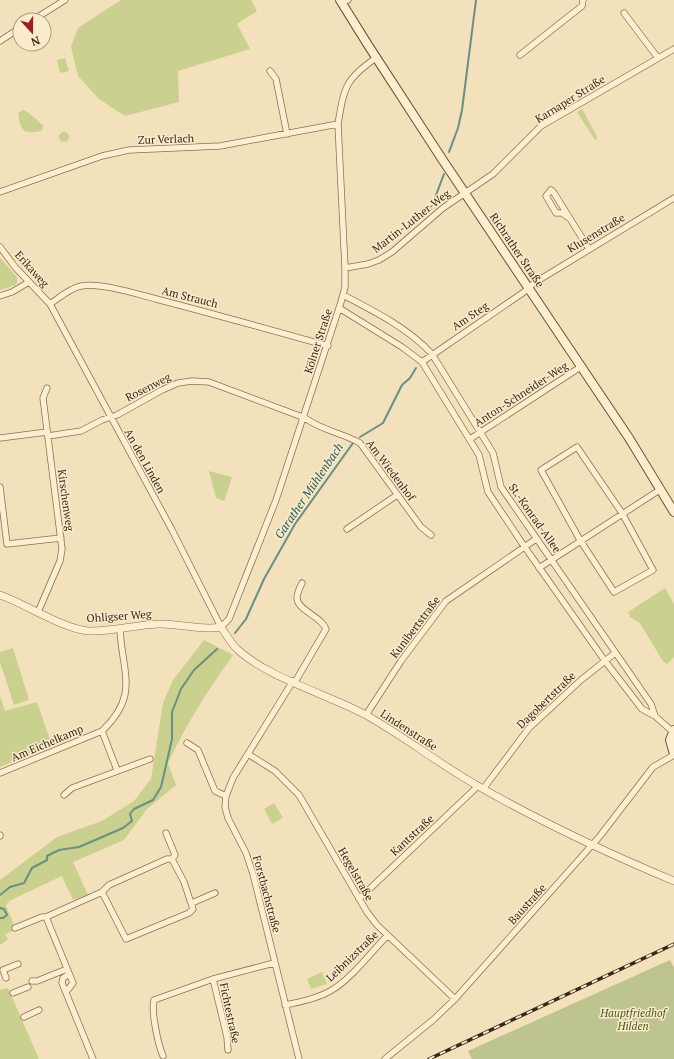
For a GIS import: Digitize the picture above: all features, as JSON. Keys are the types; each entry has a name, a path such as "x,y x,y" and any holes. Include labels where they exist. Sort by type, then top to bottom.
{"main road":[{"name":"Richrather Straße","path":"343,1 376,58 582,366 661,489 674,512"},
{"name":"Baustraße","path":"673,731 670,744 674,755"}],"street":[{"path":"44,12 57,2 65,0"},
{"path":"520,55 582,6 583,0"},
{"path":"624,13 658,58"},
{"path":"0,41 12,33"},
{"name":"Karnaper Straße","path":"466,194 493,174 541,126 674,49"},
{"name":"Kölner Straße","path":"221,628 229,619 276,500 328,346 343,295 345,268 338,124 342,105 351,78 376,58"},
{"path":"270,71 276,79 287,134"},
{"name":"Zur Verlach","path":"0,192 102,156 124,151 220,146 338,124"},
{"path":"569,218 562,213 556,213 546,196 551,190 554,192 589,249"},
{"name":"Martin-Luther-Weg","path":"345,268 368,264 379,260 392,252 423,223 466,194"},
{"name":"Klusenstraße","path":"529,287 674,198"},
{"name":"Erikaweg","path":"0,247 28,282 50,304"},
{"path":"0,296 19,289 28,282"},
{"name":"Am Strauch","path":"50,304 72,289 81,286 94,285 133,293 230,318 328,346"},
{"name":"Am Steg","path":"422,362 529,287"},
{"name":"St.-Konrad-Allee","path":"343,295 373,310 419,340 432,354 482,432 494,456 501,487 651,704 655,716"},
{"name":"An den Linden","path":"50,304 172,530 221,628"},
{"name":"St.-Konrad-Allee","path":"339,308 402,347 422,362 479,455 487,489 524,546 605,661 642,709 655,716 673,731"},
{"name":"Anton-Schneider-Weg","path":"470,439 582,366"},
{"name":"Rosenweg","path":"0,438 77,432 178,383 192,381 209,382 304,418"},
{"name":"Kirschenweg","path":"38,612 60,561 62,549 43,398 47,388"},
{"name":"Am Wiedenhof","path":"304,418 314,425 350,437 360,443 420,527 431,535"},
{"path":"577,447 622,513 653,570 614,592 580,540 541,470 577,447"},
{"path":"0,487 8,544 61,538"},
{"path":"539,568 580,540 661,489"},
{"path":"348,529 397,495"},
{"name":"Kunibertstraße","path":"366,715 401,661 446,601 536,539"},
{"name":"Forstbachstraße","path":"299,1059 253,874 246,853 228,818 225,807 226,796 233,778 326,629 323,623 299,604 297,596 302,583"},
{"name":"Ohligser Weg","path":"0,595 72,627 87,630 120,629 158,624 211,629 221,628"},
{"name":"Lindenstraße","path":"221,628 232,643 244,655 262,666 366,715 439,763 481,788 593,844 674,881"},
{"name":"Am Eichelkamp","path":"0,773 102,730 111,722 124,700 127,684 120,629"},
{"name":"Dagobertstraße","path":"481,788 529,728 581,680 615,653"},
{"path":"102,730 117,770"},
{"path":"187,744 198,750 215,791 226,796"},
{"name":"Hegelstraße","path":"248,754 275,771 299,795 360,898 366,912 387,936 455,1000"},
{"name":"Baustraße","path":"385,1059 424,1028 455,1000 593,844 653,767 674,755"},
{"path":"64,795 72,788 150,758"},
{"name":"Kantstraße","path":"360,898 481,788"},
{"path":"166,833 175,855 172,859"},
{"path":"15,928 42,917 46,917 102,892 109,885 167,859 172,859"},
{"path":"102,892 126,939 189,913 193,909 192,903 172,859"},
{"path":"192,903 215,893"},
{"path":"46,917 73,983 66,992"},
{"name":"Leibnizstraße","path":"285,1005 332,990 346,978 387,936"},
{"name":"Fichtestraße","path":"163,1056 156,1024 153,1005 154,1000 213,979 274,963"},
{"path":"6,978 3,970 18,964"},
{"path":"32,982 68,971"},
{"path":"68,971 63,978 62,983 93,1059"},
{"name":"Fichtestraße","path":"213,979 227,1037 228,1050"},
{"path":"13,993 28,987"},
{"path":"24,1017 39,1010"}],"green space":[{"path":"121,0 251,0 257,11 237,24 250,49 178,71 179,102 125,116 99,99 78,76 71,47 78,28"},
{"path":"65,58 69,71 60,73 57,60"},
{"path":"582,109 597,136 597,139 595,140 577,112"},
{"path":"23,110 43,125 42,131 27,132 22,128 18,113"},
{"path":"64,132 69,137 64,142 59,137"},
{"path":"0,258 17,277 17,283 0,290"},
{"path":"209,471 232,477 224,501 216,498"},
{"path":"665,588 674,604 674,657 667,664 662,660 640,623 630,617 628,612"},
{"path":"204,640 233,655 198,708 168,763 176,785 147,809 124,840 73,862 88,895 73,900 62,876 9,901 6,905 16,930 5,934 8,939 0,945 0,880 57,837 102,821 134,801 151,779 163,703 173,680"},
{"path":"13,648 29,700 14,705 0,662 0,652"},
{"path":"0,696 5,711 37,702 52,746 0,767"},
{"path":"274,803 283,818 272,824 264,809"},
{"name":"Hauptfriedhof Hilden","path":"670,960 674,968 674,1059 472,1059 468,1051"},
{"path":"322,972 327,984 311,989 307,979"},
{"path":"8,988 39,1059 0,1059 0,990"}],"waterway":[{"name":"Garather Mühlenbach","path":"449,152 458,128 462,110 476,0"},
{"name":"Garather Mühlenbach","path":"430,211 444,174"},
{"name":"Garather Mühlenbach","path":"360,437 383,423 402,385 410,378 416,368"},
{"name":"Garather Mühlenbach","path":"235,633 246,619 264,579 295,524 353,443"},
{"name":"Garather Mühlenbach","path":"0,895 10,887 24,883 32,868 47,860 47,856 59,850 79,847 123,828 132,821 130,814 134,809 153,800 161,787 172,739 172,712 181,689 194,670 217,649"},
{"name":"Garather Mühlenbach","path":"0,908 4,909 7,915 0,918"}],"railway":[{"path":"429,1059 674,944"}]}
